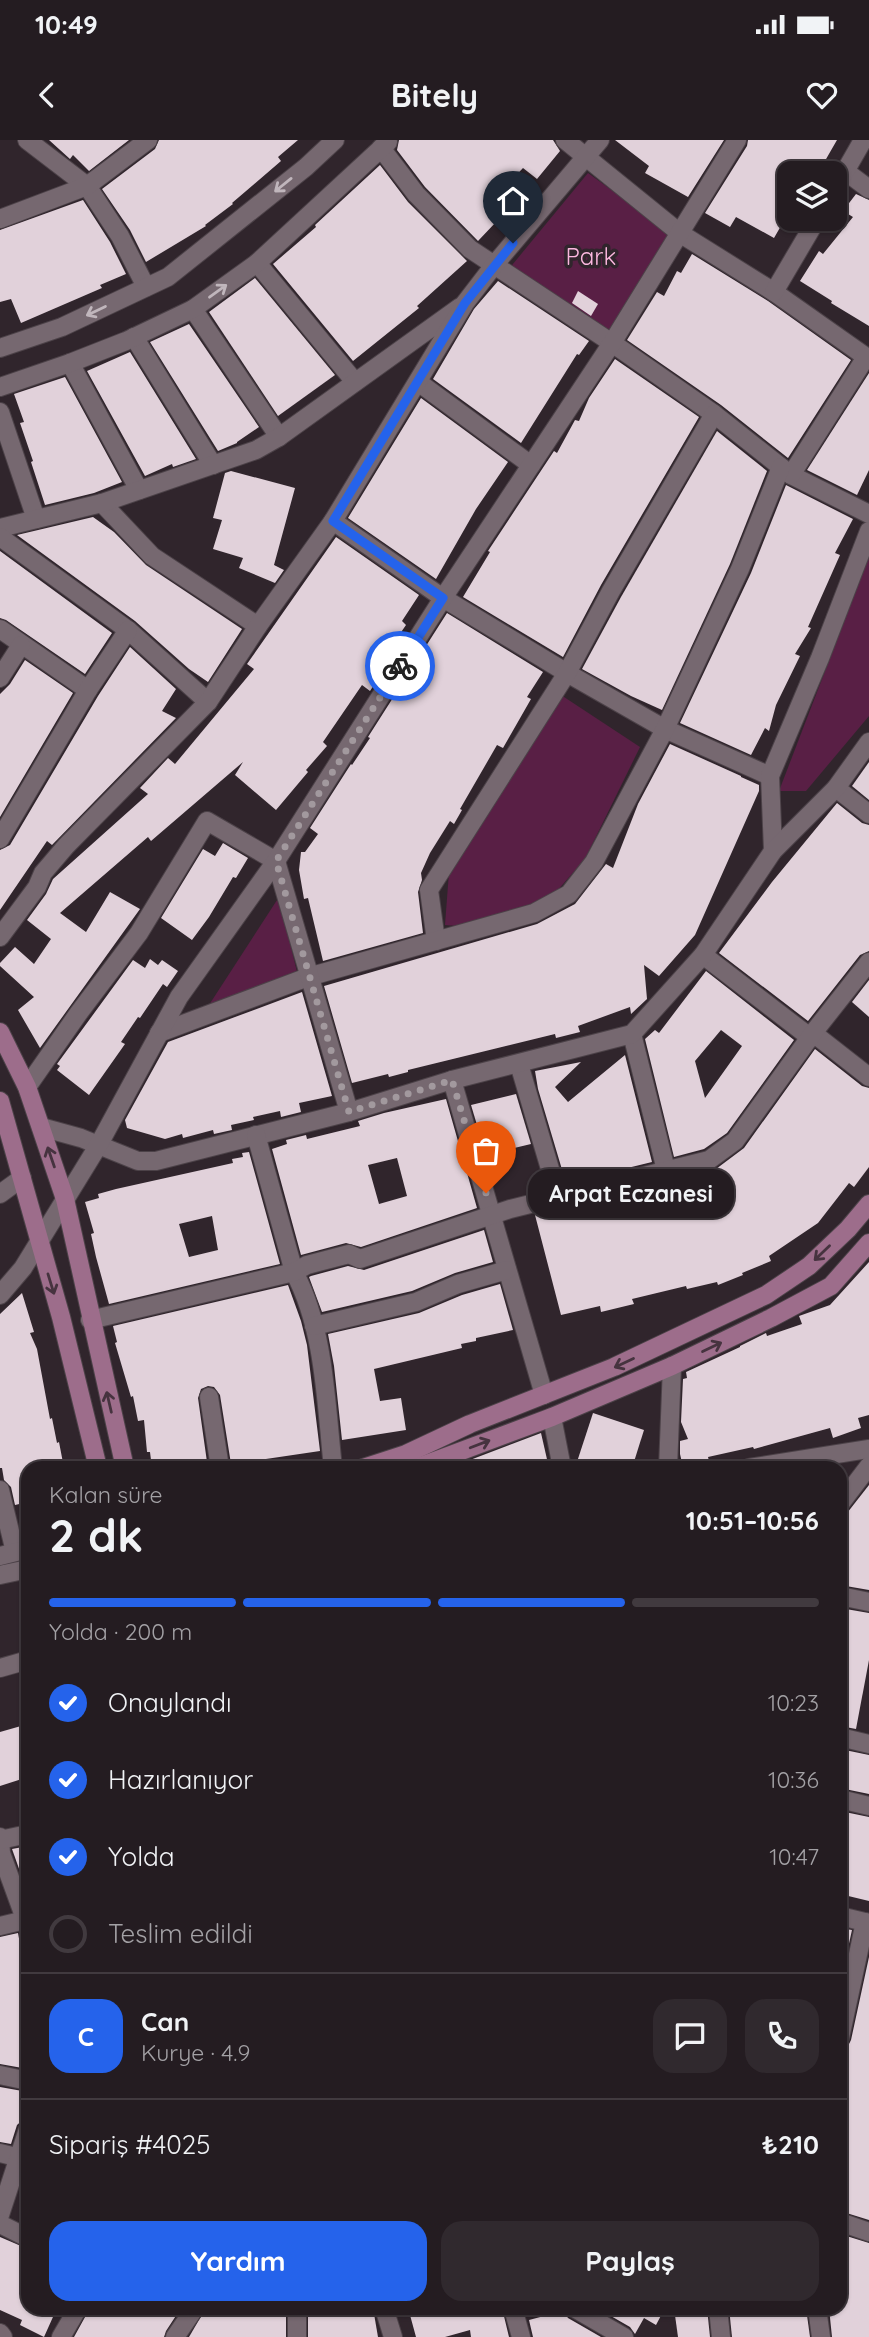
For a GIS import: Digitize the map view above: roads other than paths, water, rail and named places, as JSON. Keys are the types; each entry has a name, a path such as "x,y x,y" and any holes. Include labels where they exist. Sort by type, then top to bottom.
{"main road":[{"path":"0,1032 27,1087 65,1199 123,1461"},
{"path":"1,1108 61,1317 96,1461"},
{"path":"384,1461 614,1367 766,1295 809,1266 869,1204"},
{"path":"435,1461 552,1417 672,1366 831,1286 869,1243"}],"street":[{"path":"27,140 87,186 120,236 146,287"},
{"path":"0,219 87,186 148,140"},
{"path":"0,348 62,327 167,277 306,167 335,140"},
{"path":"159,1033 308,977 534,914 569,894 594,862 665,729 786,471 867,358 774,292 681,234 565,140"},
{"path":"0,937 37,887 43,873 66,846 208,702 333,521 465,303 600,140"},
{"path":"0,1295 23,1268 98,1146 179,997 276,861 443,598 612,343 737,140"},
{"path":"847,168 863,140"},
{"path":"0,387 70,363 193,309 257,263 386,144 416,194 470,248 713,414 786,471 869,514"},
{"path":"847,172 869,189"},
{"path":"774,292 810,231"},
{"path":"257,263 355,382"},
{"path":"0,528 102,503 256,450 279,437 465,303"},
{"path":"193,309 279,437"},
{"path":"134,337 213,465"},
{"path":"70,363 139,490"},
{"path":"418,383 531,465"},
{"path":"0,412 36,519"},
{"path":"436,941 429,890 567,673 713,414"},
{"path":"102,503 152,556 258,626"},
{"path":"333,521 443,598 567,673 665,729 770,776"},
{"path":"773,851 770,776 820,658 869,531"},
{"path":"0,537 128,630 208,702"},
{"path":"0,629 88,690"},
{"path":"0,839 88,690 128,630"},
{"path":"0,678 21,645"},
{"path":"41,1127 81,1138 138,1161 156,1161 349,1112 452,1080 632,1034 703,955 773,851 836,788 869,742"},
{"path":"836,788 869,814"},
{"path":"27,1087 139,933 207,821 276,861 349,1112"},
{"path":"703,955 869,1077"},
{"path":"90,1320 294,1272 307,1265 349,1254 360,1259 510,1209 709,1160 735,1141 869,962"},
{"path":"632,1034 666,1170"},
{"path":"519,1064 558,1196"},
{"path":"452,1080 544,1395"},
{"path":"257,1135 294,1272 303,1288 314,1326 332,1461"},
{"path":"0,1194 22,1178"},
{"path":"314,1326 416,1302 458,1284 508,1270"},
{"path":"668,1461 672,1366"},
{"path":"209,1397 219,1461"},
{"path":"552,1417 561,1461"},
{"path":"793,1461 869,1449"},
{"path":"847,1495 869,1466"},
{"path":"0,1490 14,1552"},
{"path":"0,1575 21,1570"},
{"path":"847,1597 869,1602"},
{"path":"0,1668 21,1662"},
{"path":"847,1739 869,1744"},
{"path":"847,1801 869,1806"},
{"path":"21,1835 0,1839 1,1853 21,1907"},
{"path":"847,1918 867,1923 847,2008"},
{"path":"0,1926 21,1924"},
{"path":"0,2075 21,2080"},
{"path":"0,2153 21,2158"},
{"path":"0,2215 21,2166"},
{"path":"0,2224 21,2234"},
{"path":"847,2224 869,2232"},
{"path":"61,2337 74,2315"},
{"path":"175,2337 190,2315"},
{"path":"297,2315 297,2337"},
{"path":"386,2315 393,2337"},
{"path":"515,2315 521,2337"},
{"path":"586,2315 624,2337"},
{"path":"719,2315 721,2337"},
{"path":"818,2315 821,2337"}],"place":[{"name":"Arpat Eczanesi","path":"486,1193"}],"park label":[{"name":"Park","path":"591,257"}]}
